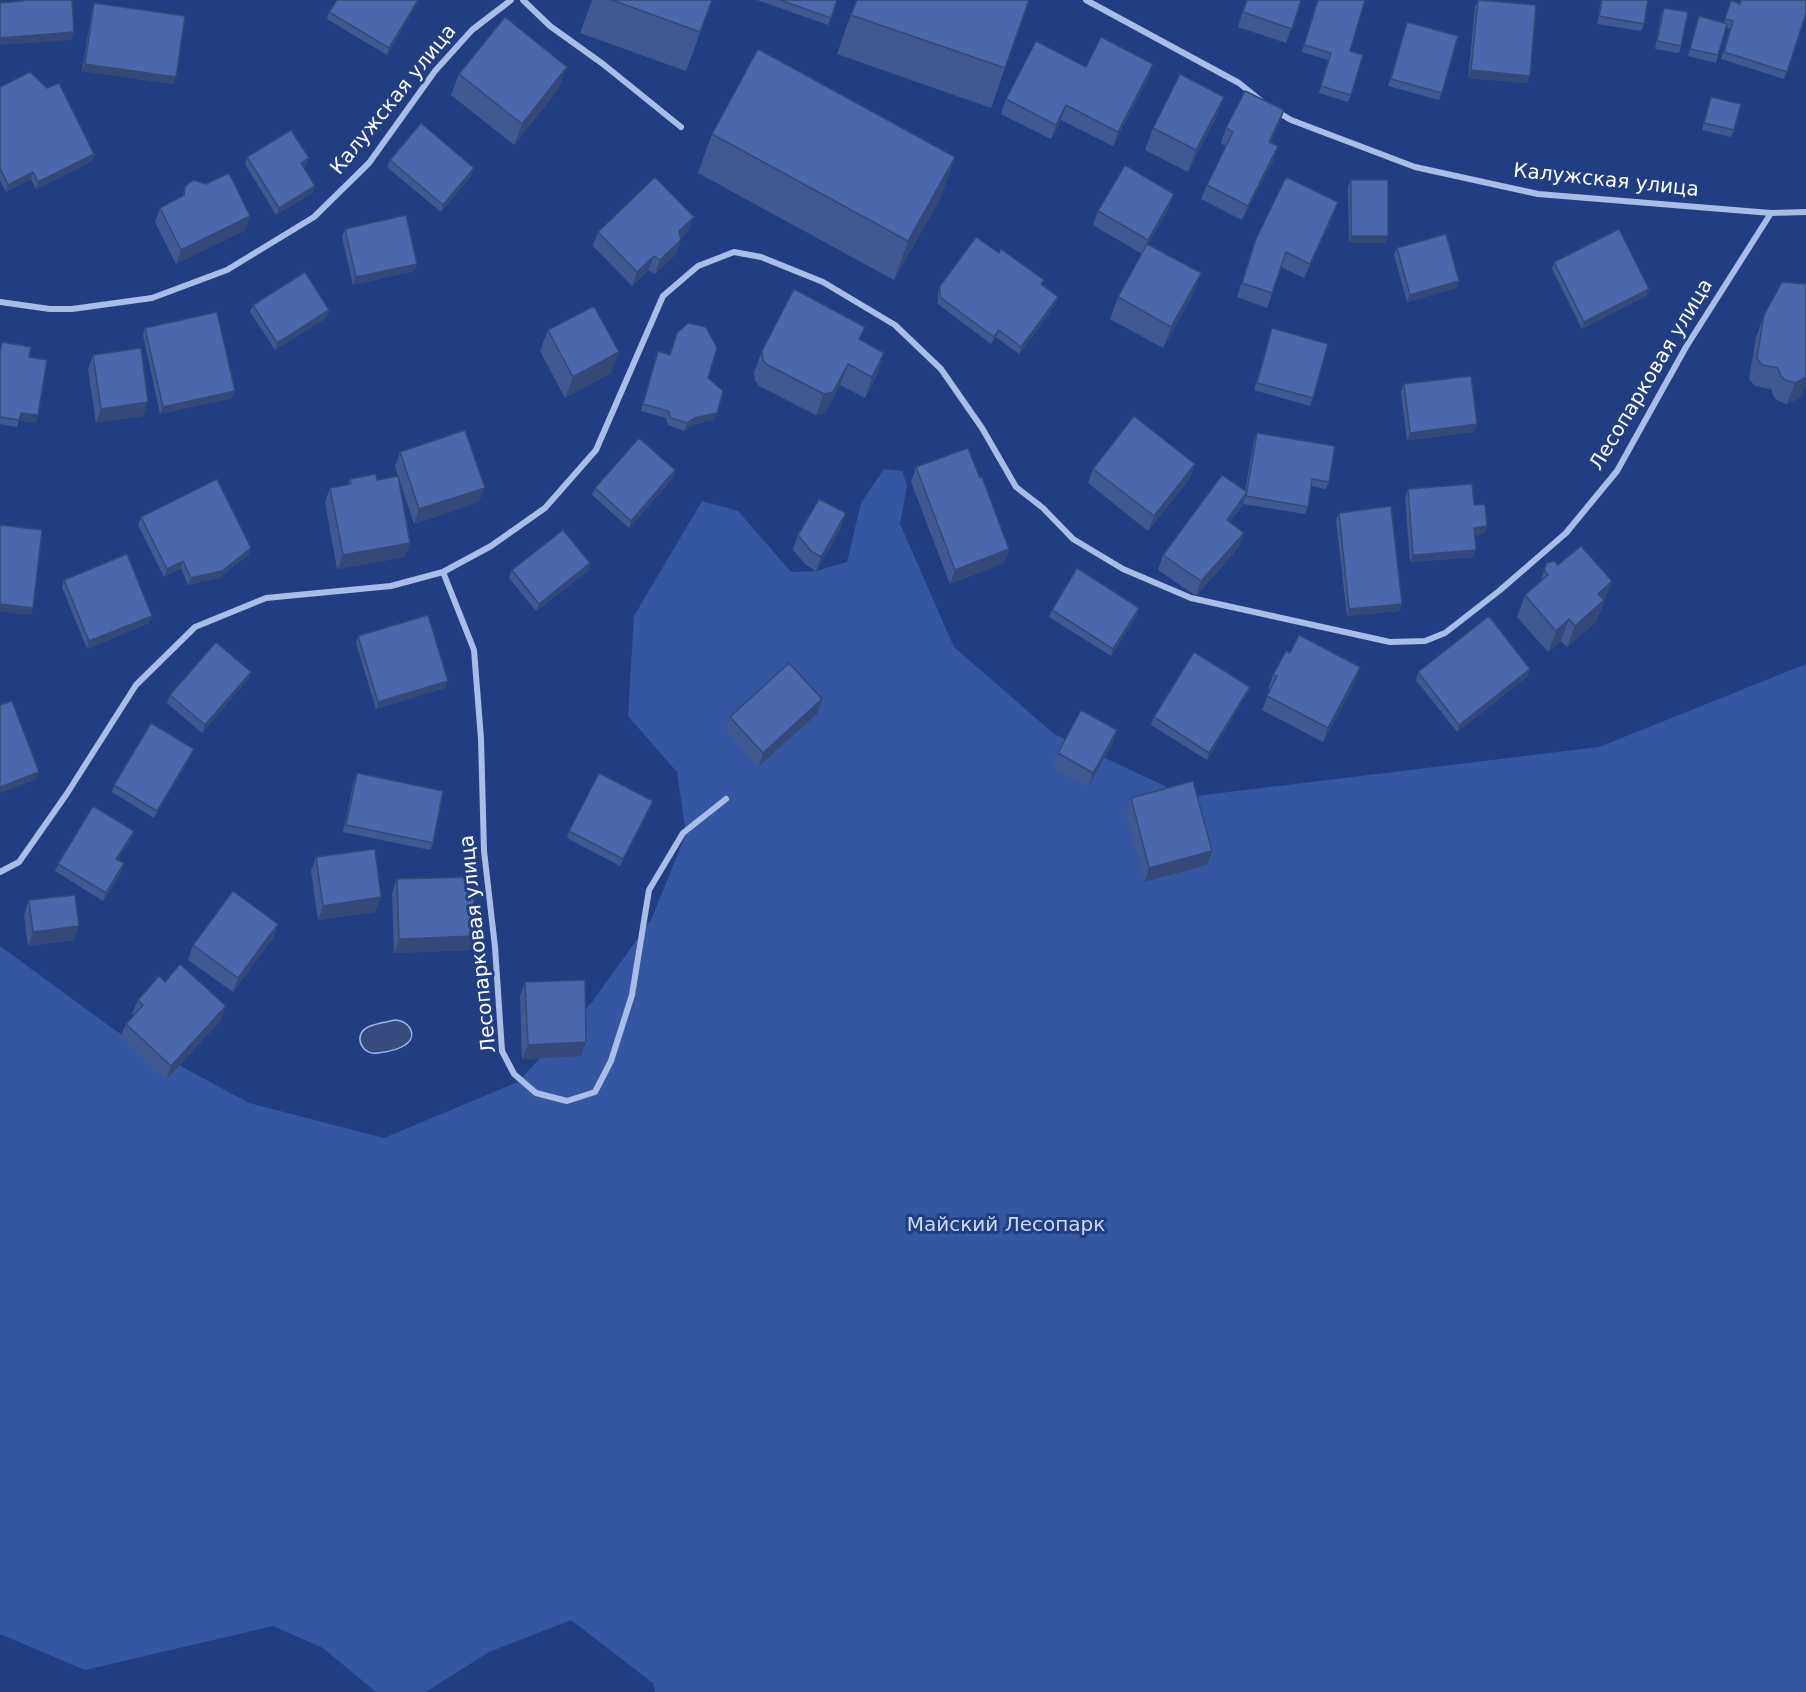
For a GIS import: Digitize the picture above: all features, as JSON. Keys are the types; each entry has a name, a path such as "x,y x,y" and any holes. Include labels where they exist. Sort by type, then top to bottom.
{"street":[{"name":"Калужская улица","path":"0,302 50,309 72,309 152,298 227,270 314,217 369,163 435,71 472,30 511,0"},
{"path":"524,0 550,26 603,64 681,127"},
{"path":"1086,0 1239,83 1262,102"},
{"name":"Калужская улица","path":"1272,108 1291,120 1415,167 1538,195 1771,213 1806,212"},
{"name":"Лесопарковая улица","path":"0,872 19,862 66,795 136,685 195,627 266,598 391,586 443,572 491,546 545,508 596,450 663,296 699,266 734,252 761,257 823,282 895,325 941,369 982,428 1016,487 1043,508 1073,539 1123,569 1191,598 1390,642 1425,641 1445,633 1499,591 1566,533 1617,471 1686,347 1771,213"},
{"name":"Лесопарковая улица","path":"443,572 474,650 481,739 484,851 495,947 502,1051 514,1074 536,1093 567,1101 595,1092 611,1061 632,995 649,890 683,833 726,799"}],"green space":[{"name":"Майский Лесопарк","path":"884,469 902,471 907,485 900,524 954,647 1054,734 1188,797 1599,747 1806,664 1806,1692 655,1692 653,1683 571,1620 489,1652 426,1692 376,1692 323,1648 273,1626 85,1670 0,1634 0,946 116,1031 249,1103 384,1138 518,1082 592,1002 651,920 686,834 677,772 628,716 634,616 702,501 738,511 791,572 816,571 847,562 861,503"}],"shaded area":[{"path":"395,1020 408,1026 412,1033 405,1045 381,1053 372,1053 364,1048 360,1040 363,1031 374,1024"}],"building":[{"path":"23,0 72,0 74,32 0,38 0,3"},
{"path":"337,0 418,0 389,48 329,12"},
{"path":"612,0 712,0 700,32"},
{"path":"780,0 837,0 831,18"},
{"path":"857,0 1029,0 1005,68 851,15"},
{"path":"1247,0 1301,0 1292,29 1243,12"},
{"path":"1318,0 1365,0 1350,51 1363,55 1351,95 1321,86 1331,53 1304,45"},
{"path":"1478,0 1536,5 1530,76 1471,70"},
{"path":"1602,0 1648,0 1644,24 1599,16"},
{"path":"1731,0 1740,4 1741,0 1806,0 1806,13 1787,72 1724,52 1733,21 1725,19"},
{"path":"94,3 185,16 176,77 85,64"},
{"path":"1664,8 1688,12 1681,46 1657,41"},
{"path":"1699,16 1727,24 1718,55 1690,49"},
{"path":"505,17 567,67 522,124 459,74"},
{"path":"1407,22 1458,36 1442,93 1391,79"},
{"path":"1101,37 1153,64 1118,132 1066,105 1056,125 1006,99 1036,41 1086,67"},
{"path":"758,49 955,157 908,241 712,134"},
{"path":"30,72 47,88 59,83 94,154 38,182 33,172 8,185 0,168 0,87"},
{"path":"1180,74 1224,97 1196,150 1153,128"},
{"path":"1245,91 1284,110 1269,142 1278,146 1248,206 1207,185 1233,132 1226,128"},
{"path":"1711,97 1741,104 1734,130 1704,123"},
{"path":"421,123 474,168 443,205 390,160"},
{"path":"291,130 309,158 301,163 315,186 279,208 247,157"},
{"path":"1125,165 1174,194 1148,240 1098,211"},
{"path":"229,173 250,216 181,250 160,208 184,195 185,187 194,180 206,184"},
{"path":"655,177 694,217 679,231 681,240 660,260 654,256 637,272 598,232"},
{"path":"1286,177 1338,202 1310,264 1286,252 1272,293 1242,283 1256,239"},
{"path":"1351,180 1388,180 1388,236 1351,236"},
{"path":"406,215 417,264 356,277 345,229"},
{"path":"1619,229 1649,289 1584,322 1554,262"},
{"path":"1446,234 1459,281 1410,295 1397,248"},
{"path":"976,237 999,253 1001,249 1044,280 1041,284 1058,297 1021,347 999,330 994,337 940,297 940,286"},
{"path":"1147,244 1201,273 1171,327 1118,297"},
{"path":"305,272 329,310 277,343 253,305"},
{"path":"1782,282 1806,284 1806,377 1795,383 1785,380 1778,368 1762,365 1757,358 1764,315"},
{"path":"794,289 865,327 859,339 884,353 872,377 848,364 833,392 824,394 766,364 762,351"},
{"path":"594,306 619,352 573,377 548,330"},
{"path":"217,312 235,391 163,407 145,328"},
{"path":"688,323 706,327 717,348 708,378 723,391 717,413 695,418 687,423 671,418 668,411 643,404 658,351 670,355 677,333"},
{"path":"1272,328 1328,344 1313,398 1257,383"},
{"path":"2,342 31,347 29,357 47,360 38,415 21,413 19,420 0,417"},
{"path":"141,348 148,402 101,409 93,355"},
{"path":"1471,376 1477,424 1410,433 1404,384"},
{"path":"1134,416 1195,464 1154,516 1093,469"},
{"path":"465,430 485,488 419,509 400,452"},
{"path":"1257,433 1335,446 1329,482 1312,479 1308,507 1246,496"},
{"path":"639,438 675,470 631,521 595,488"},
{"path":"968,448 980,478 982,477 1009,549 955,570 916,467"},
{"path":"376,474 377,480 398,476 410,543 343,555 330,488 351,484 350,479"},
{"path":"1222,475 1247,492 1227,520 1244,533 1201,581 1163,555"},
{"path":"217,479 251,548 222,571 191,578 183,561 167,569 141,517"},
{"path":"1472,484 1474,505 1485,504 1487,526 1474,528 1476,550 1413,555 1408,489"},
{"path":"819,499 846,513 821,557 811,551 798,535"},
{"path":"1391,506 1402,604 1349,609 1339,513"},
{"path":"0,525 42,530 33,608 0,604"},
{"path":"563,530 590,563 539,604 512,570"},
{"path":"1581,546 1612,581 1598,594 1604,600 1575,626 1569,619 1556,631 1525,595 1548,575 1544,570 1547,563 1554,561 1558,565"},
{"path":"127,554 152,616 89,641 64,580"},
{"path":"1077,568 1139,608 1113,649 1052,610"},
{"path":"428,615 448,681 378,702 358,636"},
{"path":"1489,616 1530,669 1459,725 1418,672"},
{"path":"1299,635 1360,667 1328,728 1267,696 1277,676 1273,675 1286,651 1290,653"},
{"path":"216,642 251,672 205,725 170,695"},
{"path":"1194,652 1250,687 1209,753 1154,717"},
{"path":"789,663 822,699 763,753 730,717"},
{"path":"12,701 39,772 0,787 0,705"},
{"path":"1081,710 1117,730 1093,773 1058,753"},
{"path":"151,723 194,749 157,811 114,785"},
{"path":"357,773 443,791 433,843 346,825"},
{"path":"599,773 653,801 623,859 569,831"},
{"path":"1193,781 1212,851 1149,868 1131,798"},
{"path":"93,806 134,831 116,859 124,863 106,893 58,864"},
{"path":"375,849 381,897 323,906 316,857"},
{"path":"473,877 475,936 399,939 397,879"},
{"path":"233,891 278,924 238,978 193,945"},
{"path":"75,895 79,926 33,932 29,900"},
{"path":"180,964 226,1006 171,1066 126,1024 143,1005 138,1000 159,976 165,982"},
{"path":"585,980 586,1042 528,1045 525,982"}]}
